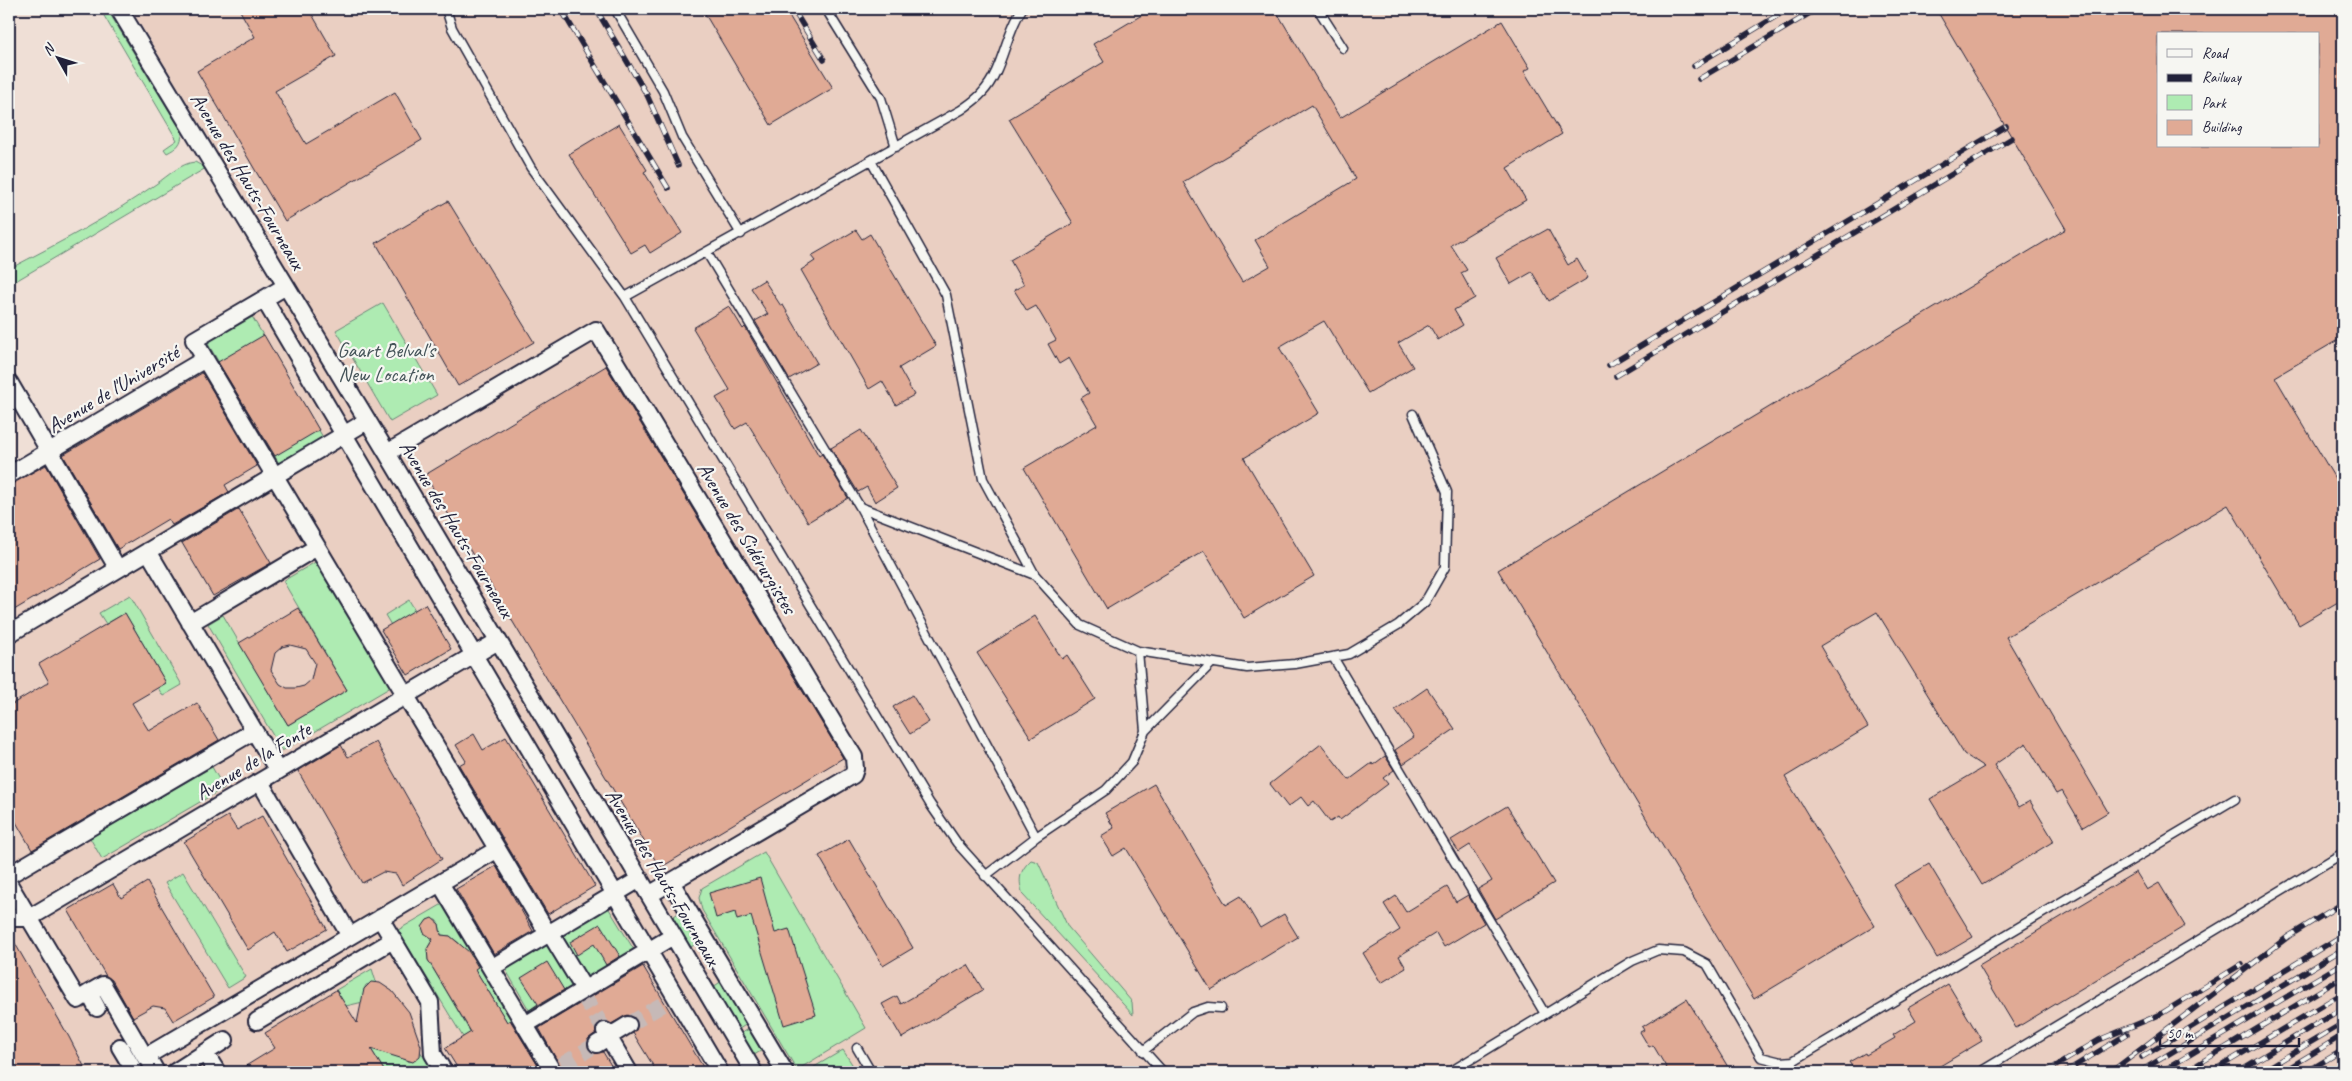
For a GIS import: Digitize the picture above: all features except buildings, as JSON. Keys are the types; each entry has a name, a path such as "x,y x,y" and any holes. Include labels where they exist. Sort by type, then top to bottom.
{"street":[{"name":"Avenue des Hauts-Fourneaux","path":"119,9 368,421 754,1072"},
{"name":"Avenue de l'Université","path":"9,475 205,359 194,340 286,286"},
{"path":"264,299 648,950 671,1000 720,1072"},
{"name":"Avenue des Sidérurgistes","path":"387,453 596,330 854,756 855,769 853,775 649,895"},
{"path":"205,359 496,850 549,933 583,992"},
{"path":"9,382 118,569"},
{"path":"9,634 368,421"},
{"path":"190,623 317,547"},
{"path":"148,551 278,771"},
{"name":"Avenue de la Fonte","path":"33,924 278,771 498,640"},
{"name":"Avenue de la Fonte","path":"9,875 74,832 254,731"},
{"path":"260,782 350,936"},
{"path":"147,1056 496,850"},
{"path":"491,968 640,879"},
{"name":"Avenue des Hauts-Fourneaux","path":"671,882 785,1072"},
{"path":"440,883 525,1025 556,1070"},
{"path":"9,884 78,1000 103,984 156,1072"},
{"path":"9,918 33,924"},
{"path":"380,918 430,1002 433,1054 444,1072"},
{"path":"525,1025 583,992 673,936"},
{"path":"257,1021 393,940"},
{"path":"89,993 98,1008"},
{"path":"628,1025 604,1038 629,1072"},
{"path":"175,1072 225,1040"},
{"path":"120,1047 135,1072"},
{"path":"205,1053 217,1072"}],"lane":[{"path":"446,9 452,28 531,168 626,297 930,804 957,843 1162,1072"},
{"path":"615,9 663,91 682,138 741,234"},
{"path":"826,9 881,98 896,147"},
{"path":"626,297 961,110 983,93 996,71 1012,24 1022,9"},
{"path":"1318,9 1343,48"},
{"path":"871,161 946,295 983,479 1035,575 1080,625 1138,651 1211,664 1247,668 1295,664 1349,654 1398,625 1426,602 1445,567 1447,492 1413,414"},
{"path":"707,253 860,507 1036,837"},
{"path":"860,507 1035,575"},
{"path":"1138,651 1146,731"},
{"path":"1333,657 1545,1014"},
{"path":"986,876 1036,837 1106,790 1132,762 1146,731 1211,664"},
{"path":"1450,1072 1632,961 1658,950 1684,952 1707,964 1762,1057 1781,1062 1793,1061 2235,799"},
{"path":"1980,1072 2343,853"},
{"path":"1143,1051 1193,1012 1208,1007 1221,1008"},
{"path":"857,1048 870,1072"}],"shaded area":[{"path":"131,9 2343,9 2343,1072 9,1072 9,475 214,354 205,339 288,290 266,251 274,246"}],"green space":[{"path":"100,9 107,9 182,132 178,145 167,153 164,149 177,140"},
{"path":"195,162 206,168 9,285 9,269 102,219 180,167"},
{"name":"Gaart Belval's New Location","path":"383,303 437,395 390,422 336,330"},
{"path":"250,313 324,439 280,465 205,339"},
{"path":"317,561 391,687 282,751 208,624 223,615 288,725 347,690 283,581"},
{"path":"130,595 182,685 163,696 158,688 166,683 125,613 106,624 99,613"},
{"path":"409,600 442,655 417,669 385,615"},
{"path":"212,767 224,788 102,859 90,838"},
{"path":"764,852 866,1028 797,1070 702,910 699,898 702,888"},
{"path":"1031,860 1038,862 1068,927 1132,1002 1133,1015 1023,895 1020,885 1021,876 1024,868"},
{"path":"183,872 246,977 228,988 165,883"},
{"path":"446,902 516,1017 507,1022 459,943 450,936 441,935 439,924 436,920 427,920 422,928 432,940 427,949 428,960 471,1033 463,1037 398,930"},
{"path":"606,904 636,953 587,982 558,933"},
{"path":"680,912 699,942 686,950 668,920"},
{"path":"547,939 577,989 532,1015 503,965"},
{"path":"372,969 376,982 366,985 363,1002 346,1006 336,990"},
{"path":"722,981 747,1024 736,1031 710,989"},
{"path":"751,1028 764,1049 751,1057 738,1035"},
{"path":"368,1044 391,1051 409,1062 417,1059 420,1051 433,1072 385,1072"},
{"path":"843,1050 857,1072 806,1072 809,1070"}],"tunnel":[{"path":"583,995 605,1031"},
{"path":"628,1025 665,1003"},
{"path":"562,1065 597,1044"}],"railway":[{"path":"561,9 668,188"},
{"path":"596,9 647,95 678,165"},
{"path":"793,9 824,60"},
{"path":"1694,66 1788,9"},
{"path":"1699,79 1817,9"},
{"path":"1609,365 2006,126"},
{"path":"1616,376 2012,138"},
{"path":"2111,1072 2289,936 2343,903"},
{"path":"2142,1057 2343,935"},
{"path":"2139,1072 2343,949"},
{"path":"2161,1072 2343,963"},
{"path":"2046,1072 2099,1040 2159,1015 2242,964"},
{"path":"2185,1072 2343,977"},
{"path":"2211,1072 2343,993"},
{"path":"2237,1072 2343,1008"},
{"path":"2261,1072 2343,1023"},
{"path":"2065,1072 2127,1034"},
{"path":"2282,1072 2343,1035"},
{"path":"2306,1072 2343,1050"},
{"path":"2334,1072 2343,1067"}]}
